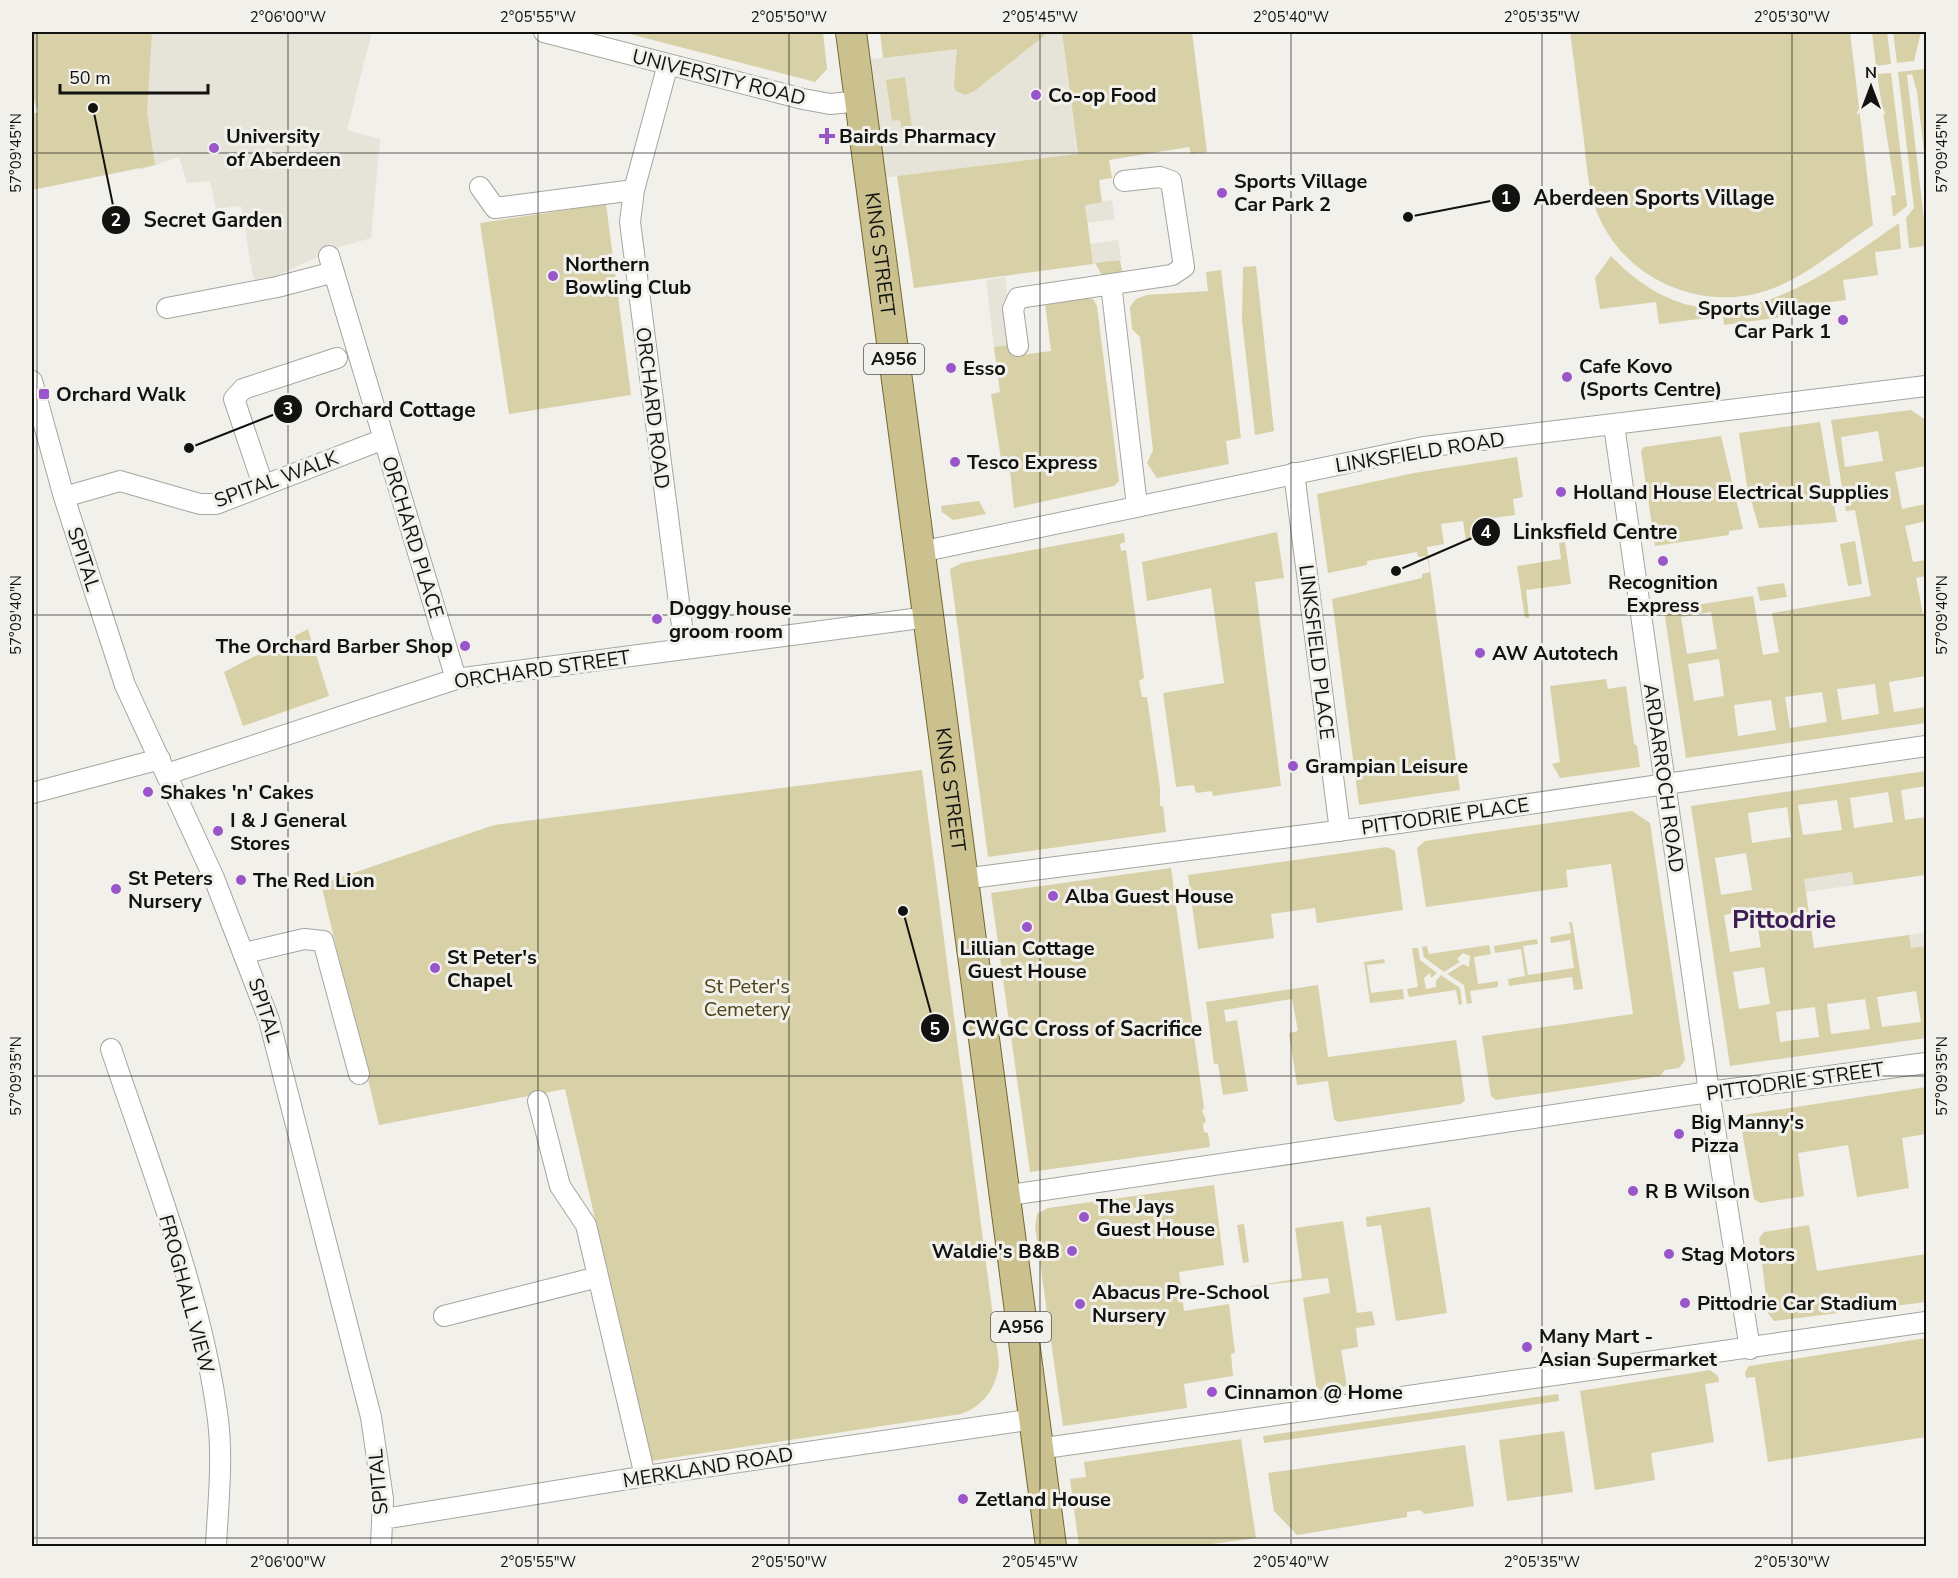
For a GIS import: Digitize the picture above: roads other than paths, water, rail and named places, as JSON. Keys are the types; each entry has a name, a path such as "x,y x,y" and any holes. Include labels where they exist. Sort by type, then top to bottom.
{"main road":[{"name":"KING STREET","path":"851,32 1051,1546"}],"street":[{"name":"UNIVERSITY ROAD","path":"544,32 819,102 861,101"},
{"name":"ORCHARD ROAD","path":"668,64 634,190 630,222 685,649"},
{"path":"1018,346 1013,309 1018,297 1172,275 1179,272 1185,260 1171,181 1160,177 1124,181"},
{"path":"480,187 495,208 634,190"},
{"name":"ORCHARD PLACE","path":"167,308 277,287 332,264 456,679"},
{"path":"1111,284 1137,506"},
{"path":"263,485 234,399 243,389 337,358"},
{"name":"SPITAL","path":"32,381 64,497 125,685 245,953 270,1020 364,1390 382,1481 381,1546"},
{"name":"LINKSFIELD ROAD","path":"920,552 1424,447 1926,386"},
{"name":"ARDARROCH ROAD","path":"1614,425 1709,1092 1750,1349"},
{"name":"SPITAL WALK","path":"64,497 120,481 208,505 384,439"},
{"name":"LINKSFIELD PLACE","path":"1294,473 1340,831"},
{"name":"ORCHARD STREET","path":"32,793 163,766 456,679 928,616"},
{"name":"PITTODRIE PLACE","path":"963,879 1340,831 1926,746"},
{"path":"245,953 304,939 323,941 359,1074"},
{"name":"FROGHALL VIEW","path":"111,1049 185,1276 214,1395 220,1468 216,1546"},
{"name":"PITTODRIE STREET","path":"1004,1196 1709,1092 1926,1063"},
{"path":"538,1101 560,1186 582,1216 645,1476"},
{"path":"444,1316 598,1277"},
{"path":"1038,1449 1750,1349 1926,1322"},
{"name":"MERKLAND ROAD","path":"383,1520 645,1476 1034,1419"}],"place":[{"name":"Co-op Food","path":"1036,95"},
{"name":"Secret Garden","path":"93,108"},
{"name":"Bairds Pharmacy","path":"827,136"},
{"name":"University of Aberdeen","path":"214,148"},
{"name":"Sports Village Car Park 2","path":"1222,193"},
{"name":"Aberdeen Sports Village","path":"1408,217"},
{"name":"Northern Bowling Club","path":"553,276"},
{"name":"Sports Village Car Park 1","path":"1843,320"},
{"name":"Esso","path":"951,368"},
{"name":"Cafe Kovo (Sports Centre)","path":"1567,377"},
{"name":"Orchard Walk","path":"44,394"},
{"name":"Orchard Cottage","path":"189,448"},
{"name":"Tesco Express","path":"955,462"},
{"name":"Holland House Electrical Supplies","path":"1561,492"},
{"name":"Recognition Express","path":"1663,561"},
{"name":"Linksfield Centre","path":"1396,571"},
{"name":"Doggy house groom room","path":"657,619"},
{"name":"The Orchard Barber Shop","path":"465,646"},
{"name":"AW Autotech","path":"1480,653"},
{"name":"Grampian Leisure","path":"1293,766"},
{"name":"Shakes 'n' Cakes","path":"148,792"},
{"name":"I & J General Stores","path":"218,831"},
{"name":"The Red Lion","path":"241,880"},
{"name":"St Peters Nursery","path":"116,889"},
{"name":"Alba Guest House","path":"1053,896"},
{"name":"CWGC Cross of Sacrifice","path":"903,911"},
{"name":"Lillian Cottage Guest House","path":"1027,927"},
{"name":"St Peter's Chapel","path":"435,968"},
{"name":"Big Manny's Pizza","path":"1679,1134"},
{"name":"R B Wilson","path":"1633,1191"},
{"name":"The Jays Guest House","path":"1084,1217"},
{"name":"Waldie's B&B","path":"1072,1251"},
{"name":"Stag Motors","path":"1669,1254"},
{"name":"Pittodrie Car Stadium","path":"1685,1303"},
{"name":"Abacus Pre-School Nursery","path":"1080,1304"},
{"name":"Many Mart - Asian Supermarket","path":"1527,1347"},
{"name":"Cinnamon @ Home","path":"1212,1392"},
{"name":"Zetland House","path":"963,1499"}],"district":[{"name":"Pittodrie","path":"1784,919"}],"park label":[{"name":"St Peter's Cemetery","path":"747,998"}]}
